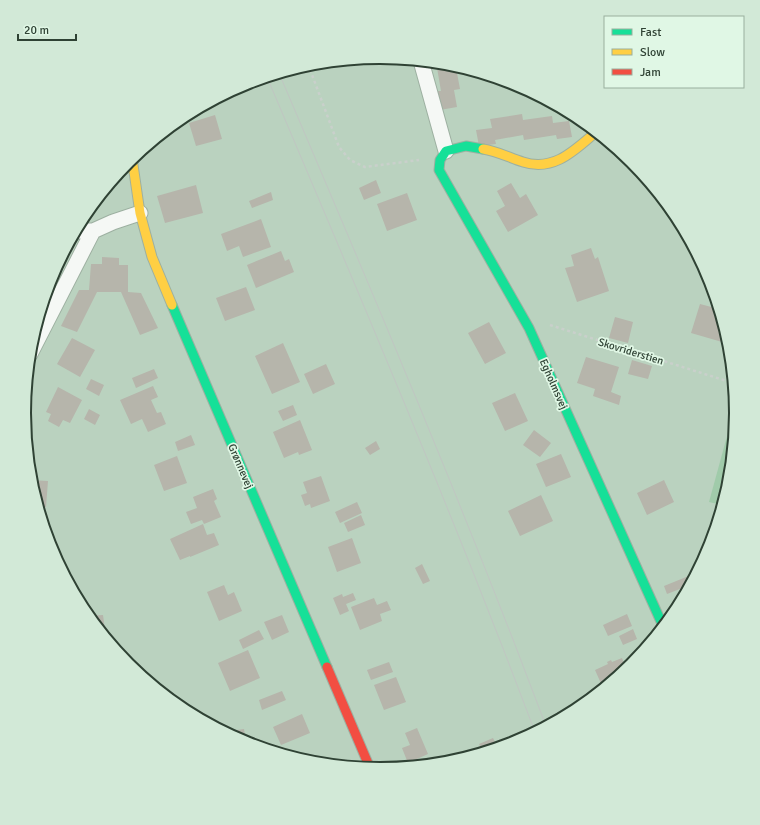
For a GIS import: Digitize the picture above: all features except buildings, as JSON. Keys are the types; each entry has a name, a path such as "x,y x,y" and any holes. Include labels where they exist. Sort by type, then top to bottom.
{"street":[{"name":"Egholmsvej","path":"422,66 443,155 439,170 529,328 660,620"},
{"path":"443,155 466,146 490,150 525,162 540,164 556,162 571,154 592,136"},
{"name":"Grønnevej","path":"133,166 140,213 152,257 367,761"},
{"path":"82,231 93,231 113,222 140,213"},
{"path":"40,334 93,231"}],"path":[{"path":"310,70 338,147 350,160 365,167 415,161 443,155"},
{"name":"Skovriderstien","path":"529,328 549,325 727,381"}],"green space":[{"path":"728,432 726,458 717,503 709,502"}],"tram line":[{"path":"281,78 449,479 544,721"},
{"path":"269,82 438,485 533,727"}],"traffic: fast":[{"path":"483,149 466,146 446,151 440,160 439,170 529,328 660,620"},
{"path":"172,305 327,667"}],"traffic: slow":[{"path":"483,149 523,162 545,164 563,158 592,136"},
{"path":"133,166 140,213 152,257 172,305"}],"traffic: jam":[{"path":"327,667 367,761"}]}
